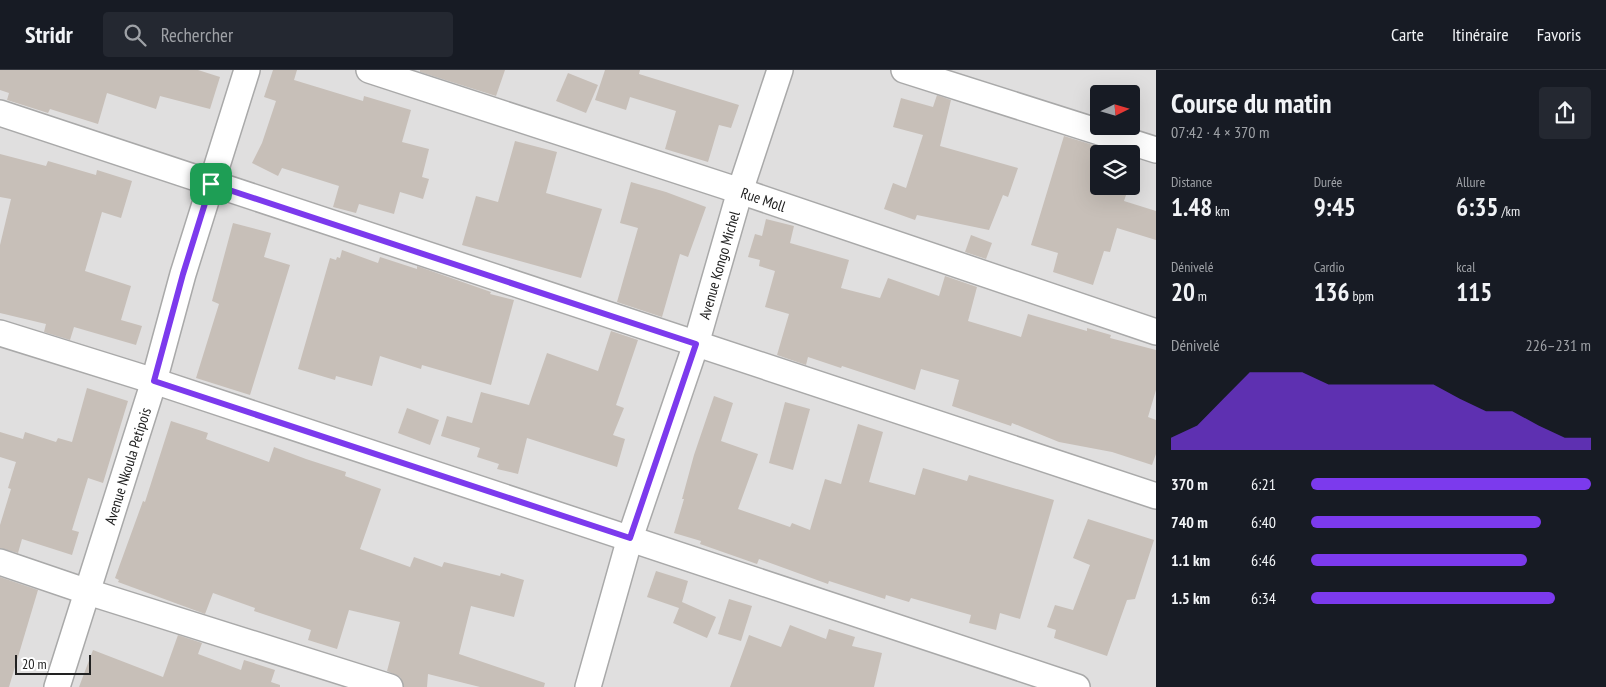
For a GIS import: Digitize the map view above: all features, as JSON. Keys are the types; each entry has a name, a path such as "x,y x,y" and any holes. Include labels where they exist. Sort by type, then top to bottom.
{"street":[{"name":"Avenue Nkoula Petipois","path":"57,687 154,381 183,274 247,70"},
{"name":"Rue Moll","path":"369,70 1156,332"},
{"name":"Avenue Kongo Michel","path":"588,687 630,538 696,344 740,192 780,70"},
{"path":"904,70 1156,150"},
{"path":"0,113 1156,496"},
{"path":"0,334 154,381 1077,687"},
{"path":"0,562 88,592 390,687"}],"shaded area":[{"path":"0,70 1156,70 1156,687 0,687"}],"building":[{"path":"0,70 198,70 220,77 210,109 160,96 156,109 107,93 98,124 50,109 48,113 7,100 9,93 0,90"},
{"path":"273,70 297,70 294,80 363,101 364,96 411,110 402,142 429,149 422,177 429,179 423,199 400,192 394,214 359,204 356,213 333,207 339,186 282,168 278,176 252,163 262,143 276,101 264,97"},
{"path":"420,70 505,70 496,96 420,72"},
{"path":"605,70 640,70 639,74 739,105 731,128 719,125 708,162 665,149 676,111 630,97 626,110 595,100"},
{"path":"568,73 598,85 586,113 556,101"},
{"path":"937,95 951,100 940,146 1018,168 1008,197 1003,195 989,230 917,215 915,220 884,209 893,183 906,188 923,135 893,127 901,98 933,107"},
{"path":"1064,136 1093,145 1090,145 1090,195 1126,195 1124,201 1156,211 1156,240 1117,228 1110,252 1104,251 1093,285 1053,272 1058,253 1031,245"},
{"path":"515,141 557,152 546,193 602,209 581,278 462,245 476,196 498,202"},
{"path":"0,154 46,166 48,161 96,175 97,170 132,181 121,218 102,212 85,271 131,286 121,320 142,326 136,345 74,327 70,340 44,332 46,324 0,313 0,245 11,199 0,197"},
{"path":"631,182 666,192 706,207 688,257 680,254 662,317 617,302 638,228 620,223"},
{"path":"766,219 794,226 790,243 849,260 841,288 880,298 888,278 939,296 945,276 977,287 968,321 1021,337 1028,314 1087,331 1087,328 1111,335 1110,338 1156,350 1156,390 1148,417 1156,420 1156,454 1152,465 1112,452 1059,442 1012,423 1011,426 952,406 959,380 921,369 915,390 808,357 806,365 777,355 789,314 765,307 775,271 759,266 760,260 748,257 755,234 762,236"},
{"path":"233,223 271,233 264,257 290,265 250,395 196,378 219,304 212,301"},
{"path":"971,235 992,243 986,259 965,252"},
{"path":"342,250 378,263 380,257 417,269 417,266 491,292 490,294 514,300 491,385 422,365 421,369 380,356 372,386 336,376 335,380 298,369 330,258 336,260 337,257 340,258"},
{"path":"611,331 638,340 616,405 624,408 613,435 625,439 617,467 527,438 518,474 497,469 499,464 477,457 480,448 441,436 447,416 472,423 481,392 529,405 547,353 598,371"},
{"path":"87,388 128,401 103,483 88,478 72,530 79,532 72,555 22,539 18,553 0,548 0,525 11,489 8,488 16,462 0,457 0,432 23,439 25,432 56,442 58,438 72,442"},
{"path":"714,396 733,403 721,441 758,454 738,509 790,527 792,523 810,530 825,479 841,484 858,424 883,432 869,482 915,495 923,468 967,481 969,475 1054,500 1020,619 1000,613 996,630 969,623 971,615 911,598 909,602 886,595 885,599 829,581 828,584 759,559 757,564 700,544 701,541 674,533 694,455"},
{"path":"785,402 810,409 793,470 769,463"},
{"path":"407,408 439,420 430,445 398,433"},
{"path":"171,421 208,433 206,439 269,462 274,447 346,472 345,476 381,489 360,549 410,567 414,557 442,567 444,562 500,576 501,573 524,580 514,617 471,606 459,654 545,683 544,687 480,687 428,674 427,687 404,687 400,677 387,671 400,622 349,610 337,649 308,640 311,630 254,611 255,608 213,593 205,614 118,582 119,580 115,578 143,501 145,502"},
{"path":"1088,519 1154,540 1135,599 1127,600 1107,656 1054,638 1056,630 1047,627 1055,605 1073,610 1090,565 1073,558"},
{"path":"656,571 688,581 682,602 716,617 707,638 673,623 679,608 647,597"},
{"path":"0,577 38,590 9,687 0,687"},
{"path":"729,599 752,606 741,641 718,634"},
{"path":"790,625 826,639 829,629 855,637 852,646 882,653 874,687 730,687 749,635 781,647"},
{"path":"178,635 202,643 198,654 241,670 244,660 275,670 271,682 280,685 280,687 79,687 93,650 163,677"}],"route":[{"path":"211,184 696,344 630,538 154,381 183,274 211,184"}]}
